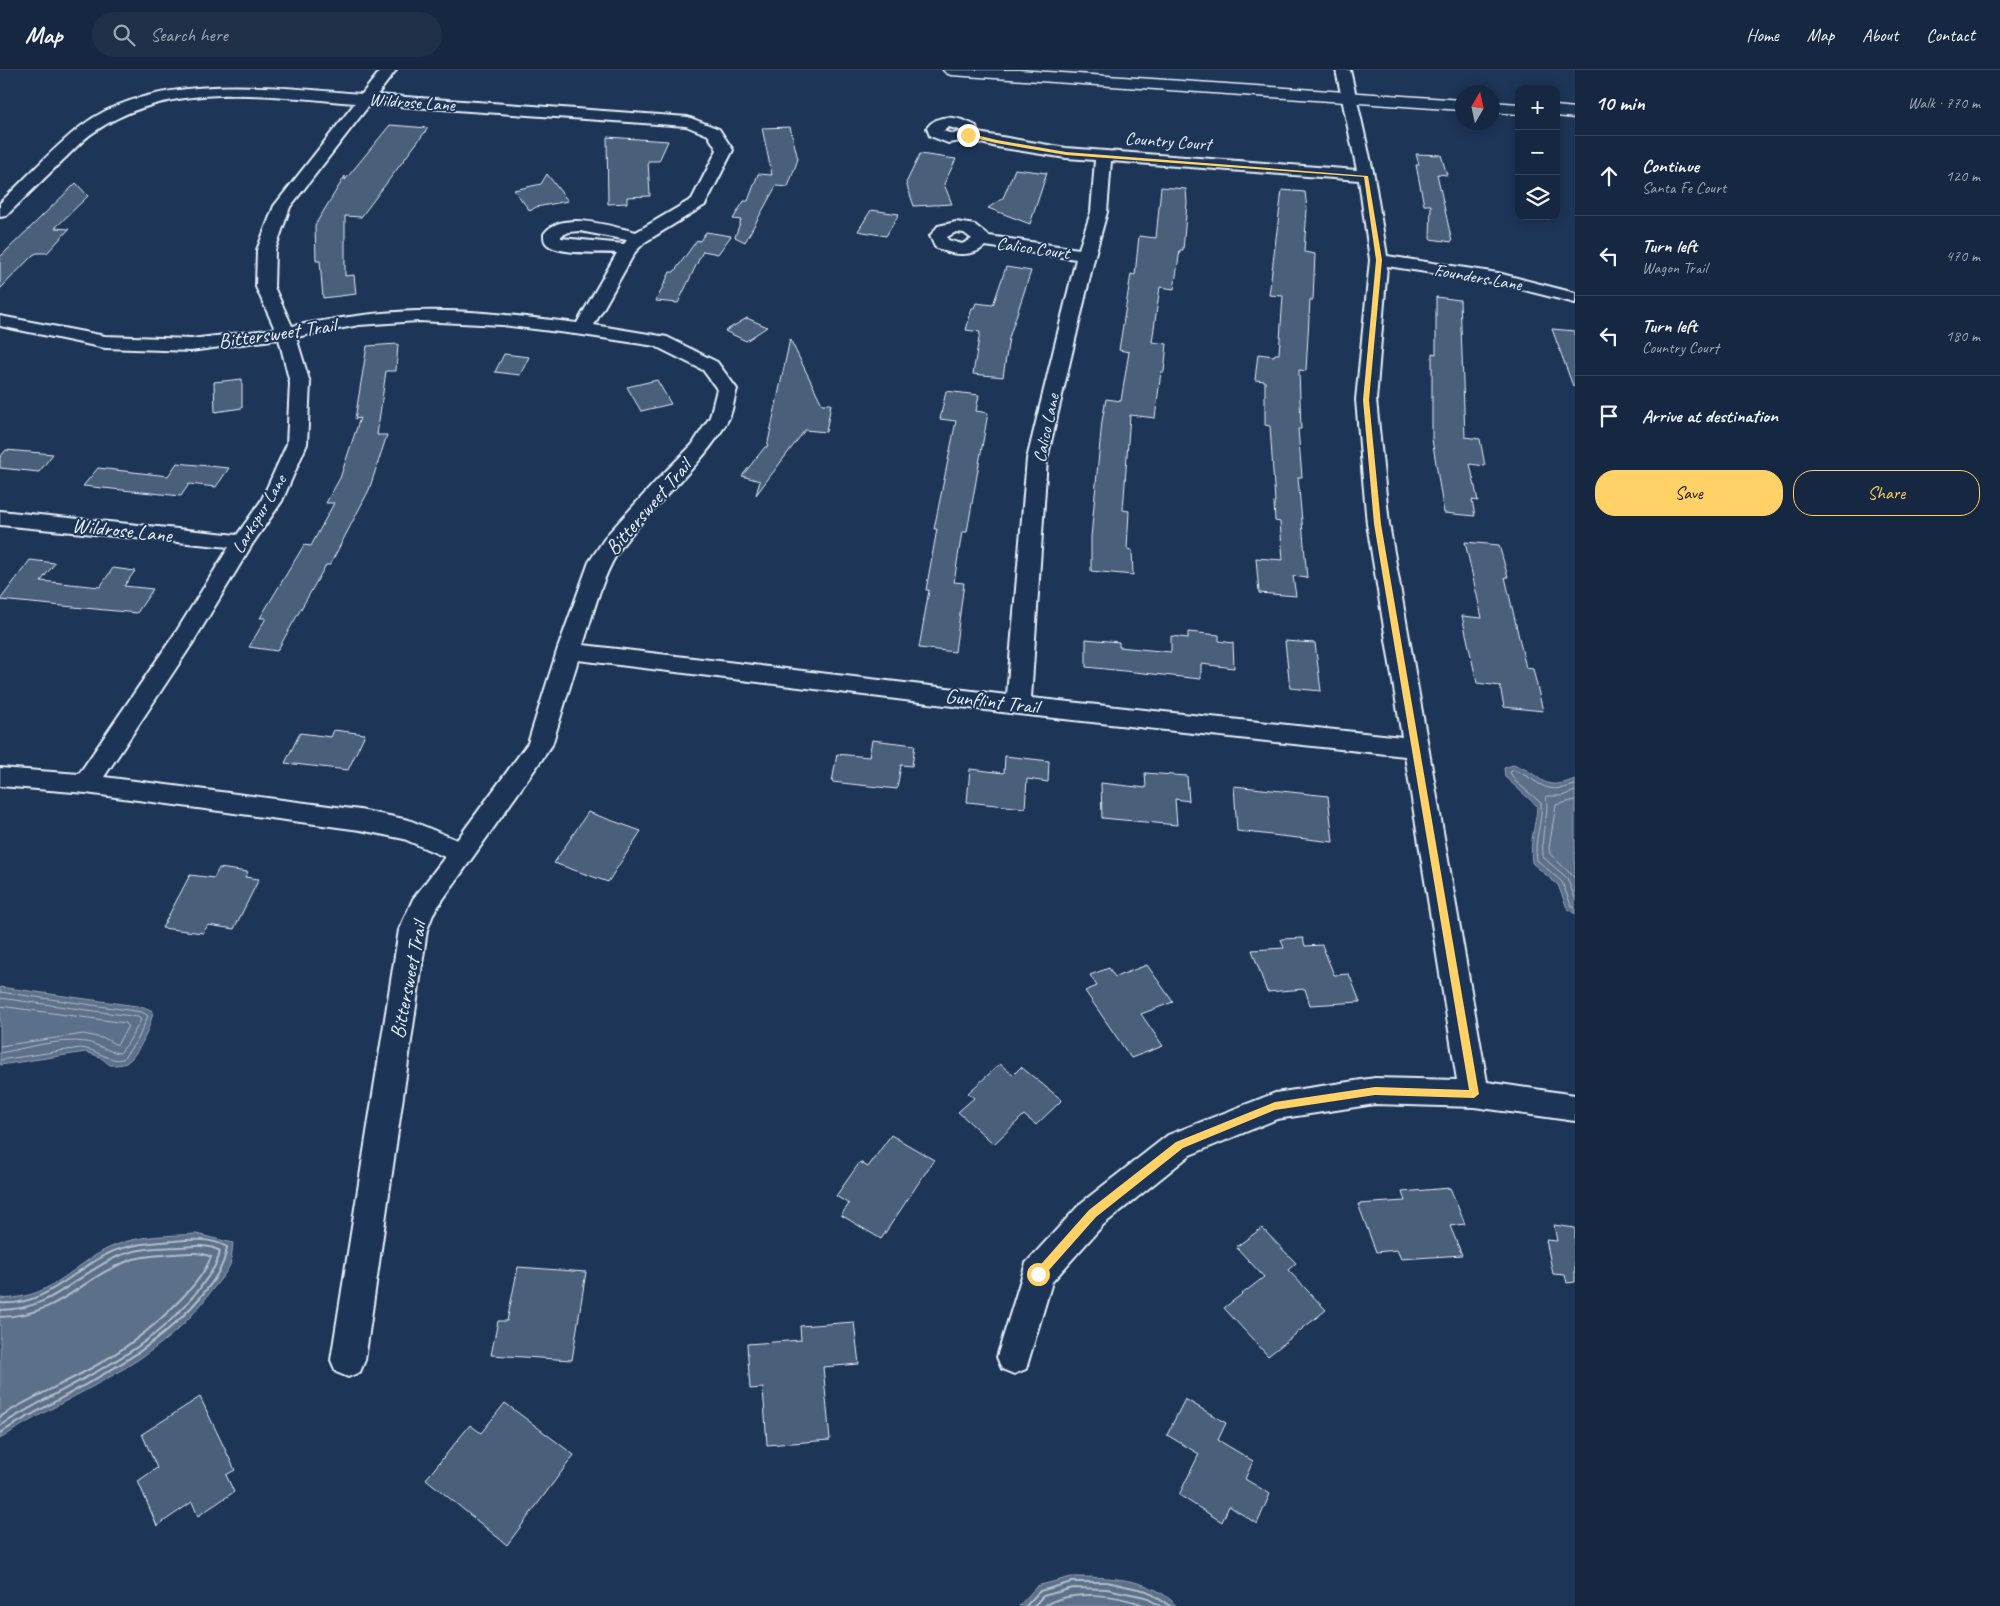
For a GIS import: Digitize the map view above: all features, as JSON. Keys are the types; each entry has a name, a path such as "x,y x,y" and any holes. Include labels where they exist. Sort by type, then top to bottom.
{"street":[{"name":"Larkspur Lane","path":"86,784 184,638 243,542 271,501 297,444 300,383 286,333 264,287 266,250 282,206 389,70"},
{"path":"951,70 1455,105"},
{"path":"1344,70 1366,176 1379,260 1366,400 1378,524 1474,1094"},
{"name":"Wildrose Lane","path":"0,212 86,130 111,114 145,102 184,93 240,90 688,122 714,132 725,150 699,202 634,244 583,329"},
{"path":"1500,108 1515,109"},
{"path":"1560,111 1575,112"},
{"name":"Country Court","path":"968,135 1031,148 1103,157 1366,176"},
{"name":"Calico Lane","path":"1018,705 1037,459 1086,255 1099,212 1103,157"},
{"name":"Calico Court","path":"981,240 1086,255"},
{"name":"Founders Lane","path":"1379,260 1498,278 1575,298"},
{"name":"Bittersweet Trail","path":"0,321 106,342 191,345 286,333 359,320 418,316 502,320 583,329 660,342 710,366 727,389 720,417 699,449 665,483 615,540 600,562 569,651 540,745 423,907 413,930 348,1360"},
{"name":"Wildrose Lane","path":"0,518 243,542"},
{"name":"Gunflint Trail","path":"569,651 1018,705 1416,748"},
{"path":"0,777 86,784 360,820 409,830 462,853"},
{"path":"1014,1357 1038,1274 1092,1214 1179,1145 1275,1106 1375,1091 1474,1094 1575,1108"}],"water":[{"path":"1513,765 1523,768 1547,783 1563,783 1575,779 1575,914 1567,908 1558,885 1532,863 1531,847 1537,806 1505,777 1504,768"},
{"path":"0,987 144,1007 153,1011 150,1024 140,1047 131,1059 124,1064 110,1065 100,1057 86,1052 0,1065"},
{"path":"196,1234 233,1243 230,1265 222,1278 191,1316 167,1338 114,1375 0,1439 0,1298 19,1297 45,1289 91,1258 125,1242 155,1236"},
{"path":"1071,1577 1099,1577 1142,1584 1155,1589 1177,1606 1019,1606 1037,1586"}],"building":[{"path":"390,125 428,128 361,217 345,216 345,276 354,275 356,294 323,298 320,261 316,261 315,225 345,176 345,180"},
{"path":"790,127 798,159 788,187 776,186 745,242 735,237 741,220 733,219 744,201 748,201 758,174 772,175 762,128"},
{"path":"607,137 668,141 659,161 648,161 650,196 627,197 627,203 608,204"},
{"path":"920,154 956,159 944,184 952,204 914,206 906,183"},
{"path":"1416,154 1441,155 1447,175 1437,174 1452,242 1430,239 1431,205 1424,205 1416,165 1419,165"},
{"path":"1015,169 1047,173 1030,224 988,208 1003,198"},
{"path":"547,174 568,201 536,207 530,211 514,190 541,184"},
{"path":"76,183 88,196 55,228 69,229 47,253 33,255 0,289 0,257"},
{"path":"1161,187 1186,189 1187,203 1183,250 1180,250 1174,289 1160,287 1152,342 1167,344 1164,372 1161,372 1155,418 1130,415 1123,510 1129,511 1127,549 1132,550 1133,575 1091,571 1091,537 1102,421 1106,399 1121,401 1129,352 1119,350 1131,274 1135,275 1139,236 1156,238"},
{"path":"1282,190 1305,192 1307,209 1304,252 1315,254 1313,300 1310,300 1306,371 1299,370 1301,429 1298,429 1302,477 1298,477 1307,578 1293,576 1296,596 1259,593 1256,558 1283,560 1280,522 1275,521 1270,426 1265,425 1265,381 1255,380 1258,354 1274,356 1279,354 1283,296 1269,295"},
{"path":"871,210 899,214 886,236 858,231"},
{"path":"706,232 731,236 718,254 703,251 678,303 656,301 670,272 674,272 697,240 700,241"},
{"path":"1006,267 1031,271 1009,338 1003,377 973,374 980,332 966,330 972,308 974,308 976,303 993,305"},
{"path":"1436,297 1460,300 1465,437 1480,439 1485,466 1470,464 1478,501 1472,500 1475,516 1444,513 1432,439 1432,353 1436,354"},
{"path":"747,318 767,327 746,341 725,331"},
{"path":"1552,329 1575,331 1575,386 1573,386"},
{"path":"790,339 822,404 831,404 826,432 805,430 756,495 760,481 742,476 765,447 767,447"},
{"path":"398,344 396,371 386,371 377,435 387,435 369,490 330,565 326,565 277,651 249,647 266,618 260,618 304,545 311,546 334,503 326,503 340,478 360,418 355,419 367,346"},
{"path":"504,354 529,357 520,375 495,372"},
{"path":"242,379 242,408 215,412 214,382"},
{"path":"657,380 671,404 641,411 627,387"},
{"path":"946,391 979,395 976,411 988,413 967,532 962,532 954,582 964,583 955,652 919,648 929,590 926,590 937,529 934,529 956,421 940,419"},
{"path":"6,450 53,454 39,472 0,468 0,457"},
{"path":"177,463 229,468 216,487 189,484 181,496 83,486 98,468 168,476"},
{"path":"1465,542 1499,545 1508,577 1505,577 1526,668 1533,669 1543,711 1504,707 1500,686 1477,683 1462,616 1482,618"},
{"path":"30,560 55,563 41,581 100,587 113,568 135,571 124,586 153,589 137,613 0,600"},
{"path":"1188,632 1219,635 1219,641 1233,643 1234,668 1201,664 1201,679 1086,667 1086,639 1119,642 1119,647 1171,652 1171,636 1188,638"},
{"path":"1285,641 1315,643 1321,691 1290,688"},
{"path":"334,730 365,734 348,770 285,763 300,733 331,737"},
{"path":"872,740 915,745 912,766 901,765 897,789 832,782 837,754 869,757"},
{"path":"1005,756 1049,761 1048,782 1027,779 1025,808 967,802 970,769 1004,773"},
{"path":"1145,773 1187,776 1189,801 1175,799 1177,825 1102,818 1101,783 1146,788"},
{"path":"1234,786 1328,796 1333,842 1237,831"},
{"path":"588,812 641,831 608,882 554,863"},
{"path":"219,868 248,872 245,877 259,879 234,929 208,925 203,933 162,928 190,875 214,878"},
{"path":"1303,938 1305,946 1322,945 1334,975 1349,974 1360,1002 1310,1005 1305,989 1267,992 1252,950 1284,948 1281,939"},
{"path":"1147,965 1173,1002 1141,1014 1163,1046 1131,1058 1085,991 1097,986 1090,975 1109,968 1115,977"},
{"path":"1000,1064 1013,1075 1021,1067 1062,1100 1036,1125 1024,1115 994,1144 958,1112 974,1098 968,1093"},
{"path":"891,1135 934,1160 881,1239 841,1215 849,1204 836,1196 860,1162 868,1167"},
{"path":"1450,1188 1465,1224 1450,1226 1462,1255 1401,1259 1397,1250 1376,1252 1358,1204 1405,1201 1402,1192"},
{"path":"1554,1225 1575,1228 1575,1282 1567,1283 1565,1275 1553,1274 1546,1240 1557,1241"},
{"path":"1262,1228 1296,1263 1288,1270 1326,1310 1268,1356 1224,1308 1264,1277 1236,1247"},
{"path":"518,1267 586,1272 572,1360 491,1355 498,1321 507,1321"},
{"path":"854,1322 859,1364 823,1367 830,1440 767,1445 763,1388 750,1389 747,1344 801,1340 800,1326"},
{"path":"200,1397 235,1470 226,1475 234,1492 198,1516 192,1502 157,1526 138,1481 157,1468 142,1434"},
{"path":"1185,1399 1226,1423 1218,1440 1253,1461 1245,1479 1270,1494 1257,1524 1229,1506 1222,1522 1179,1495 1199,1454 1167,1435"},
{"path":"505,1403 574,1455 507,1545 426,1479 470,1425 481,1433"}],"route":[{"path":"968,135 1031,148 1103,157 1366,176 1379,260 1366,400 1378,524 1474,1094 1375,1091 1275,1106 1179,1145 1092,1214 1038,1274"}]}
